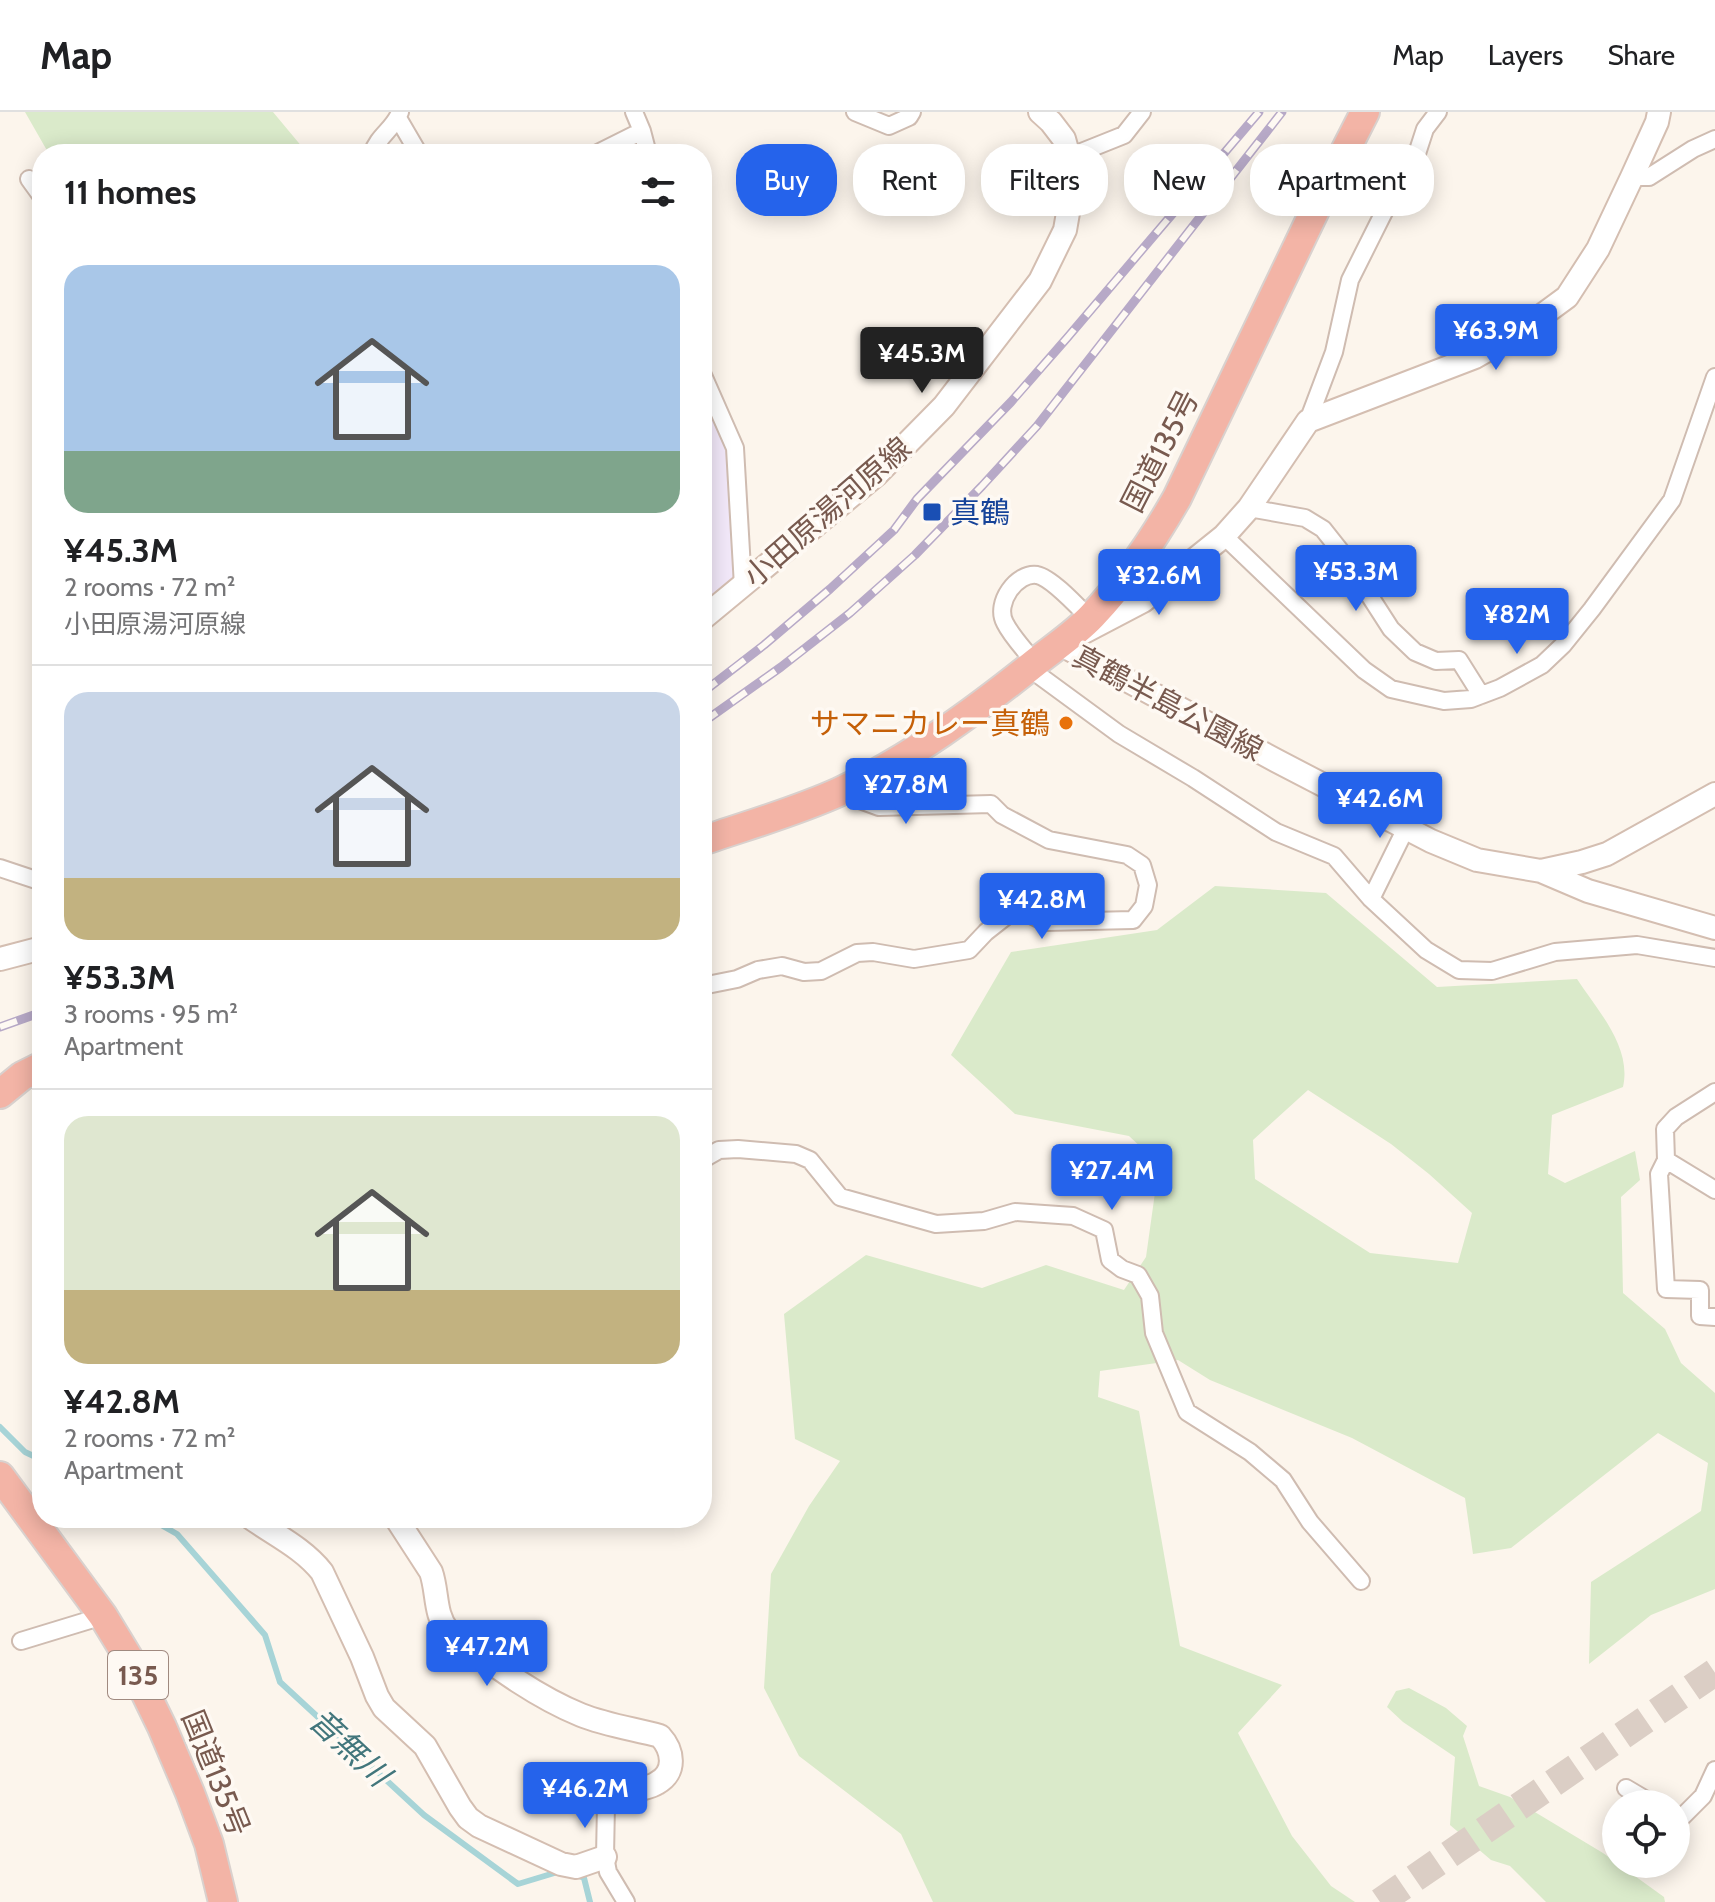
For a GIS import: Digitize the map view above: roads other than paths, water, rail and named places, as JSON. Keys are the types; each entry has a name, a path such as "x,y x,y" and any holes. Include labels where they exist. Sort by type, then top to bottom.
{"highway":[{"name":"国道135号","path":"712,838 801,808 853,785 909,753 972,712 1090,619 1150,543 1177,498 1365,112"},
{"path":"0,1094 32,1071"},
{"name":"国道135号","path":"0,1476 32,1519"},
{"name":"国道135号","path":"38,1528 103,1616 128,1657 162,1727 209,1844 223,1902"}],"street":[{"path":"634,112 645,144"},
{"path":"855,112 889,126 909,117 912,112"},
{"name":"小田原湯河原線","path":"1040,112 1051,122 1065,144"},
{"path":"1102,144 1124,135 1142,112"},
{"path":"1060,644 1143,601 1224,536 1249,508 1308,421 1334,352 1350,280 1385,210 1411,172 1425,129 1438,112"},
{"path":"375,144 399,115 414,144"},
{"path":"1308,421 1475,357 1522,330 1567,297 1598,249 1632,177 1653,115"},
{"path":"616,144 642,131"},
{"path":"1632,177 1649,177 1715,139"},
{"path":"29,179 32,183"},
{"name":"小田原湯河原線","path":"712,611 876,475 944,406 1040,281 1065,230 1067,216"},
{"path":"1224,536 1364,670 1391,689 1444,701 1471,699 1500,688 1542,665 1563,645 1610,585 1672,500 1715,377"},
{"path":"712,396 735,448 743,586"},
{"path":"1249,508 1305,518 1323,529 1391,629 1415,652 1436,661 1459,660 1481,695"},
{"path":"1090,619 1071,599 1035,575 1021,578 1006,594 1000,608 1004,622 1032,666 1119,734 1276,832 1334,856 1371,899 1426,950 1459,970 1492,971 1555,952 1637,945 1715,958"},
{"name":"真鶴半島公園線","path":"1060,644 1277,761 1465,856 1541,871 1588,891 1715,928"},
{"path":"712,984 782,966 804,972 821,971 857,953 873,952 914,959 969,950 1009,914 1031,915 1045,922 1133,920 1144,906 1148,885 1142,865 1127,855 1049,840 1002,815 991,804 879,807 860,800 853,785"},
{"name":"真鶴半島公園線","path":"1541,871 1607,854 1715,794"},
{"path":"1371,899 1406,828"},
{"path":"0,868 32,879"},
{"path":"0,959 32,951"},
{"path":"1715,1092 1676,1117 1665,1129 1666,1160 1659,1174 1666,1289 1700,1290 1700,1316 1715,1317"},
{"path":"712,1154 719,1150 738,1149 796,1154 810,1160 840,1197 936,1224 984,1221 1015,1212 1073,1216 1104,1230 1110,1260 1138,1275 1150,1296 1154,1333 1187,1412 1250,1452 1283,1480 1310,1522 1361,1581"},
{"path":"1666,1160 1715,1190"},
{"path":"266,1528 303,1552 322,1572 384,1708 425,1746 468,1818 561,1864 576,1867 605,1857"},
{"path":"402,1528 431,1572 441,1623 448,1631 545,1697 581,1715 660,1736 665,1742 672,1756 671,1768 665,1776 657,1784 618,1794 606,1804 605,1857 608,1872 626,1902"},
{"path":"21,1641 103,1616"},
{"path":"1690,1813 1709,1800 1715,1770"}],"waterway":[{"name":"音無川","path":"0,1427 32,1455"},
{"name":"音無川","path":"166,1528 177,1534 265,1635 280,1682 424,1815 518,1884 561,1871"},
{"name":"音無川","path":"575,1874 584,1878 590,1902"}],"tunnel":[{"path":"1380,1902 1715,1672"}],"railway":[{"path":"712,685 830,589 894,530 917,499 1011,402 1067,338 1259,112"},
{"path":"712,716 850,613 915,555 982,486 1037,426 1282,112"},
{"path":"0,1027 32,1016"}],"place":[{"name":"真鶴","path":"932,512"},
{"name":"サマニカレー真鶴","path":"1066,723"}]}
